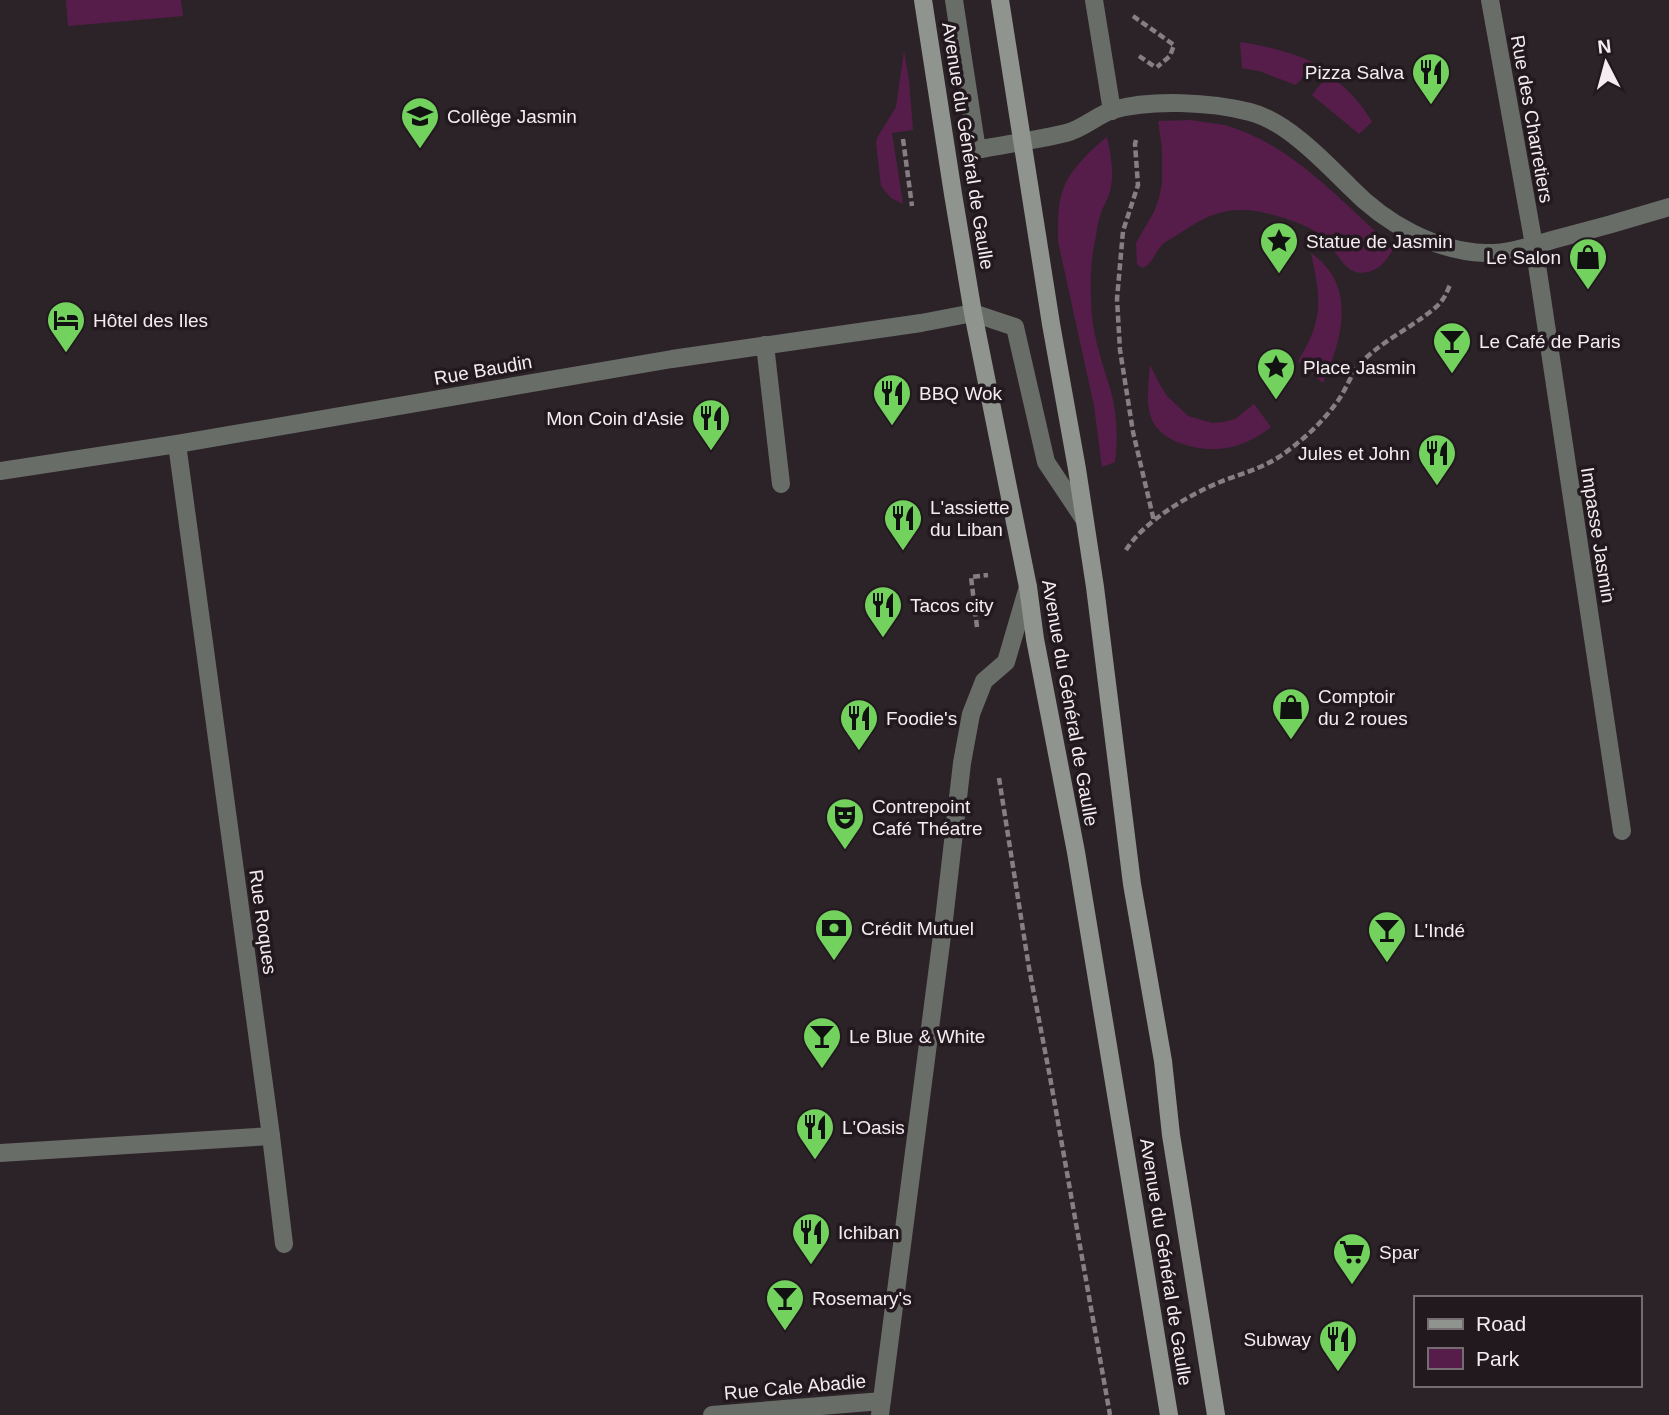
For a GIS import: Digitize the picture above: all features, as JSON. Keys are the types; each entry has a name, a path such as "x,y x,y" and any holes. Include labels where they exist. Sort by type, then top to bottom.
{"main road":[{"name":"Avenue du Général de Gaulle","path":"923,0 973,313 1028,587 1035,639 1081,880 1169,1415"},
{"name":"Avenue du Général de Gaulle","path":"1000,0 1021,142 1096,587 1132,884 1163,1061 1171,1135 1216,1415"}],"street":[{"path":"954,0 977,150 1069,132 1112,111 1143,105 1219,105 1252,112 1275,122 1331,168 1365,201 1407,231 1428,241 1460,250 1495,253 1534,245 1669,207"},
{"path":"1094,0 1112,111"},
{"name":"Rue des Charretiers","path":"1490,0 1534,245"},
{"name":"Impasse Jasmin","path":"1534,245 1622,831"},
{"name":"Rue Baudin","path":"0,471 177,444 659,361 973,313"},
{"path":"973,313 1015,327 1046,462 1084,519"},
{"path":"765,345 781,484"},
{"name":"Rue Roques","path":"177,444 284,1244"},
{"path":"881,1408 943,932 962,763 971,714 984,681 1006,662 1028,587"},
{"path":"0,1153 271,1136"},
{"name":"Rue Cale Abadie","path":"712,1415 881,1408"}],"path":[{"path":"1129,13 1174,45"},
{"path":"903,139 912,206"},
{"path":"1135,144 1138,185 1123,231 1117,299 1120,350 1133,432 1154,521"},
{"path":"1125,552 1131,542 1154,521 1193,494 1252,471 1298,443 1337,402 1358,366 1443,300 1458,268 1460,250"},
{"path":"999,777 1029,968 1110,1415"}],"green space":[{"path":"66,0 181,0 183,16 68,26"},
{"path":"1240,42 1278,50 1315,63 1296,85 1259,71 1242,68"},
{"path":"904,51 913,130 892,133 903,204 891,198 881,186 876,143 896,107"},
{"path":"1328,75 1353,96 1372,122 1359,134 1312,95"},
{"path":"1191,120 1234,128 1279,150 1300,164 1394,248 1389,256 1373,271 1352,271 1315,231 1276,216 1238,210 1218,213 1190,227 1164,243 1149,264 1142,268 1137,264 1136,243 1154,212 1162,184 1162,148 1158,121"},
{"path":"1107,137 1112,181 1098,226 1091,284 1091,311 1095,334 1112,397 1116,425 1115,462 1102,467 1094,406 1058,241 1058,220 1060,200 1067,180 1082,160"},
{"path":"1311,253 1326,266 1335,281 1342,314 1336,349 1323,383 1298,361 1312,333 1318,309 1317,284"},
{"path":"1150,365 1167,396 1188,416 1212,423 1224,422 1235,419 1254,404 1271,427 1250,440 1227,448 1204,449 1172,440 1159,430 1151,417 1148,395"}],"place":[{"name":"Pizza Salva","path":"1431,106"},
{"name":"Collège Jasmin","path":"420,150"},
{"name":"Statue de Jasmin","path":"1279,275"},
{"name":"Le Salon","path":"1588,291"},
{"name":"Hôtel des Iles","path":"66,354"},
{"name":"Le Café de Paris","path":"1452,375"},
{"name":"Place Jasmin","path":"1276,401"},
{"name":"BBQ Wok","path":"892,427"},
{"name":"Mon Coin d'Asie","path":"711,452"},
{"name":"Jules et John","path":"1437,487"},
{"name":"L'assiette du Liban","path":"903,552"},
{"name":"Tacos city","path":"883,639"},
{"name":"Comptoir du 2 roues","path":"1291,741"},
{"name":"Foodie's","path":"859,752"},
{"name":"Contrepoint Café Théatre","path":"845,851"},
{"name":"Crédit Mutuel","path":"834,962"},
{"name":"L'Indé","path":"1387,964"},
{"name":"Le Blue & White","path":"822,1070"},
{"name":"L'Oasis","path":"815,1161"},
{"name":"Ichiban","path":"811,1266"},
{"name":"Spar","path":"1352,1286"},
{"name":"Rosemary's","path":"785,1332"},
{"name":"Subway","path":"1338,1373"}]}
